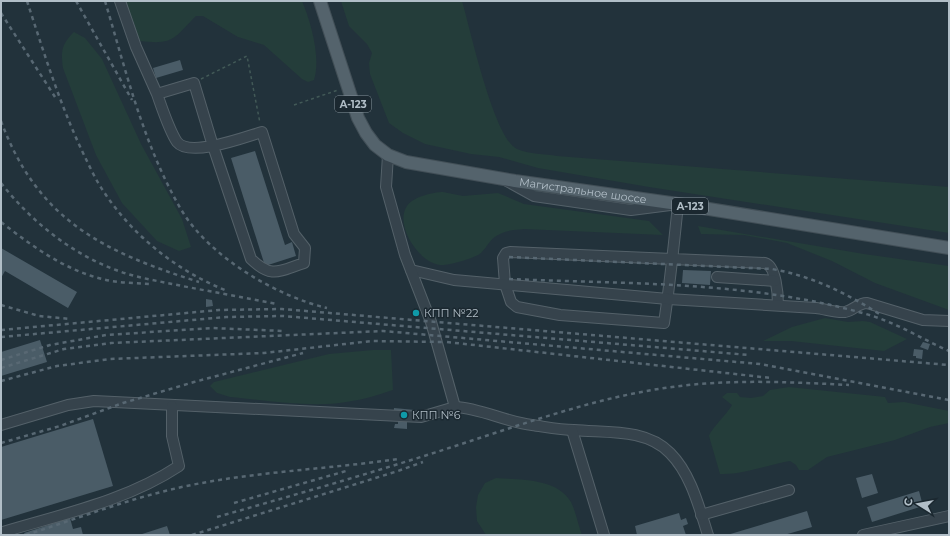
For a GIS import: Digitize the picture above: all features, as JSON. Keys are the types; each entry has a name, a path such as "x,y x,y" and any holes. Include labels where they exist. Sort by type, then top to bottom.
{"main road":[{"name":"Магистральное шоссе","path":"320,1 358,118 366,133 388,155 406,162 503,180 678,204 949,248"}],"lane":[{"path":"120,1 136,47 176,141 180,145 190,149 213,146 262,132 294,234 305,248 304,263 274,272 262,270 250,259 213,146 194,83 157,94"},
{"path":"388,155 386,187 411,270 431,322 455,407"},
{"path":"678,204 672,258 668,299 664,323 567,316 517,307 511,302 505,284 503,258 506,253 510,252 672,258 765,263 770,266 775,281 778,305"},
{"path":"411,270 454,280 668,299 778,305 845,312 862,303 867,303 917,319 949,321"},
{"path":"718,277 775,281"},
{"path":"1,425 81,403 109,401 172,406 368,413 421,417 455,407 472,409 522,424 572,430 625,433 658,443 671,454 686,476 708,535"},
{"path":"2,533 113,499 150,483 179,466 172,436 172,406"},
{"path":"572,430 604,535"},
{"path":"701,515 789,490"},
{"path":"863,535 949,516"}],"path":[{"path":"194,83 247,56 262,132"},
{"path":"294,105 348,87"}],"green space":[{"path":"122,1 302,1 312,29 316,51 316,71 314,80 308,82 302,79 264,45 238,37 203,16 196,16 177,35 167,41 140,41 136,35 134,23"},
{"path":"341,1 462,1 484,81 500,125 508,141 517,149 522,151 557,156 949,187 949,233 649,187 538,168 499,157 471,154 425,144 403,133 389,123 370,74 369,63 372,53 367,44 349,26"},
{"path":"74,32 85,38 102,59 141,144 182,219 191,247 179,251 157,241 122,203 96,155 63,68 63,48"},
{"path":"443,192 463,196 498,193 524,204 649,221 663,235 524,229 512,230 494,238 478,255 455,263 440,265 432,263 424,258 411,242 406,232 404,214 407,206 414,200 429,194"},
{"path":"698,226 864,254 949,266 949,310 875,283 832,261 787,243 744,235 701,234"},
{"path":"825,318 848,322 870,322 907,339 884,351 791,341 763,341 792,327"},
{"path":"391,350 393,390 358,400 333,404 304,404 230,397 217,393 210,386 214,382 329,354"},
{"path":"789,387 885,397 888,403 904,402 949,411 949,423 930,427 895,440 827,457 808,470 799,470 796,465 790,461 737,473 720,474 709,436 732,405 722,397 727,393 737,393 740,397 751,398 763,396 770,390"},
{"path":"496,478 527,480 547,484 557,488 565,494 571,502 582,535 486,535 477,521 476,507 478,495 485,483"}],"building":[{"path":"180,60 183,70 156,78 153,68"},
{"path":"255,151 285,245 292,242 296,256 265,266 231,158"},
{"path":"1,248 77,292 68,308 5,271 1,278"},
{"path":"683,270 711,271 710,285 682,283"},
{"path":"206,299 212,300 213,306 206,307"},
{"name":"КПП №22","path":"414,310 420,311 419,316 413,316"},
{"path":"40,340 47,362 1,376 1,352"},
{"path":"923,342 930,344 928,350 920,347"},
{"path":"914,349 923,350 922,359 913,356"},
{"name":"КПП №6","path":"394,408 415,410 414,422 407,421 407,429 394,428 395,424 398,424 398,420 393,420"},
{"path":"93,419 113,486 1,520 1,447"},
{"path":"872,474 878,493 862,498 856,478"},
{"path":"919,491 923,506 872,522 867,507"},
{"path":"807,511 812,527 784,535 727,535"},
{"path":"679,513 681,520 686,518 688,524 683,526 686,535 637,535 635,526"},
{"path":"70,518 73,529 81,527 83,535 25,535 24,533"},
{"path":"167,526 170,535 139,535"}],"railway":[{"path":"27,1 67,117 91,169 104,192 128,223 157,250 190,273 225,290"},
{"path":"76,1 132,100"},
{"path":"105,1 146,135 169,186 182,211 194,228 209,244 246,272 287,294 327,308"},
{"path":"1,13 55,97"},
{"path":"1,121 16,155 34,184 55,208 78,228 104,244 133,258 165,271 199,282"},
{"path":"1,183 38,223 67,245 99,263 144,278 277,304"},
{"path":"1,222 48,256 88,275 126,283 150,284"},
{"path":"509,257 772,269 801,276 828,286 881,315"},
{"path":"509,279 689,286 778,295 823,303 877,317 949,351"},
{"path":"1,305 39,316 71,319"},
{"path":"1,330 219,310 282,309 949,365"},
{"path":"1,337 226,317 283,316 749,355"},
{"path":"1,360 50,345 106,335 212,328 284,331"},
{"path":"1,368 64,349 111,343 383,331 760,364 949,400"},
{"path":"1,381 57,366 110,359 264,353 372,341 444,342"},
{"path":"447,342 771,378"},
{"path":"1,443 60,426 123,403 194,382 303,353"},
{"path":"217,517 333,484 559,413 615,398 694,384 782,382 849,385"},
{"path":"26,535 133,500 197,484 253,475 398,459"},
{"path":"192,535 423,462"},
{"path":"234,503 346,471"}],"place":[{"name":"КПП №22","path":"416,313"},
{"name":"КПП №6","path":"404,415"}]}
